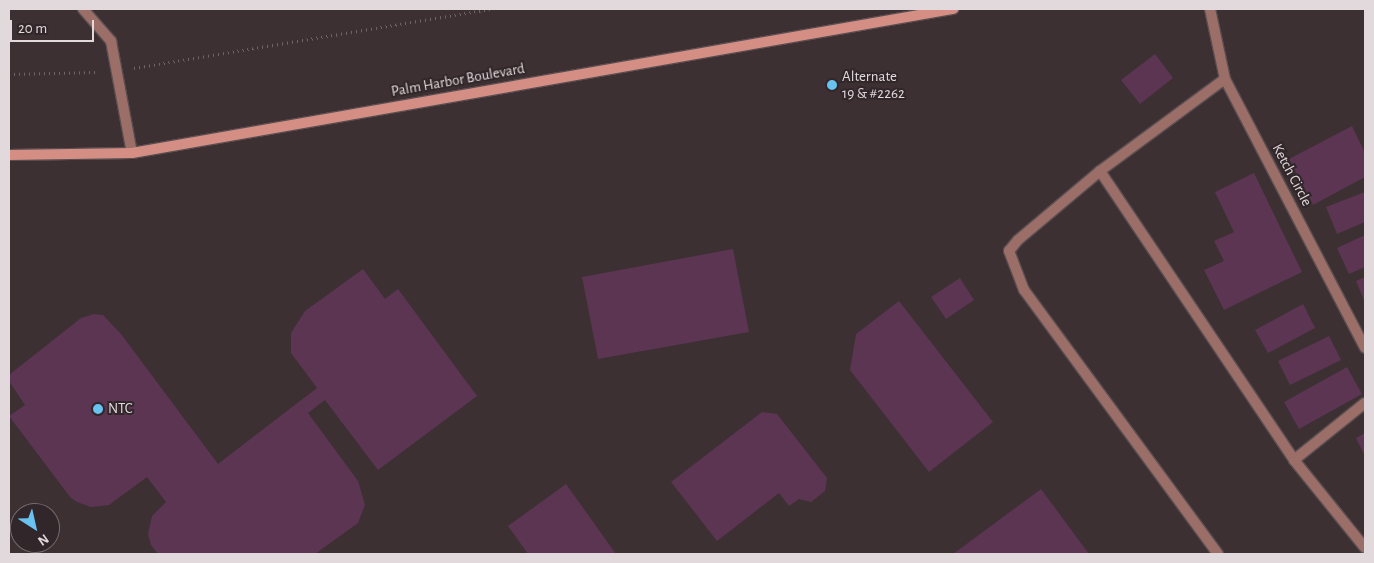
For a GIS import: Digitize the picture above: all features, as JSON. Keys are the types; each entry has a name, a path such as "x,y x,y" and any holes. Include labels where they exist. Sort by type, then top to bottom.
{"main road":[{"name":"Palm Harbor Boulevard","path":"9,155 132,153 909,12 953,9"}],"street":[{"path":"83,9 111,41 132,153"},
{"name":"Ketch Circle","path":"1210,9 1225,79 1365,348"},
{"path":"1218,554 1024,290 1010,251 1018,240 1100,171 1225,79"},
{"path":"1100,171 1294,460 1365,548"},
{"path":"1294,460 1365,403"}],"path":[{"path":"9,74 116,71 490,9"}],"building":[{"path":"1155,54 1173,78 1140,104 1121,80"},
{"path":"1352,126 1365,153 1365,177 1313,205 1289,159"},
{"path":"1254,173 1302,272 1224,310 1204,270 1224,261 1214,241 1234,232 1215,192"},
{"path":"1365,192 1365,222 1337,234 1326,207"},
{"path":"1365,235 1365,267 1349,274 1337,248"},
{"path":"733,249 749,332 598,359 582,277"},
{"name":"NTC","path":"363,269 385,299 398,289 477,396 378,470 325,400 308,413 358,481 365,505 358,523 315,554 158,554 151,545 148,534 152,516 166,502 147,477 109,505 91,507 77,502 70,497 9,416 25,405 9,381 9,375 81,318 94,314 103,315 121,334 218,464 317,388 291,353 291,333 305,311"},
{"path":"1365,277 1365,303 1356,281"},
{"path":"960,278 974,300 946,319 931,297"},
{"path":"899,301 993,422 929,472 850,370 856,334"},
{"path":"1303,304 1315,328 1268,353 1255,330"},
{"path":"1329,336 1341,360 1290,385 1278,361"},
{"path":"1347,367 1362,394 1299,429 1284,402"},
{"path":"762,412 777,414 827,478 825,491 811,502 799,499 789,506 779,493 717,541 671,482"},
{"path":"1365,433 1365,456 1356,438"},
{"path":"566,484 616,554 528,554 508,526"},
{"path":"1041,489 1089,554 953,554"}],"place":[{"name":"Alternate 19 & #2262","path":"832,85"},
{"name":"NTC","path":"98,409"}]}
